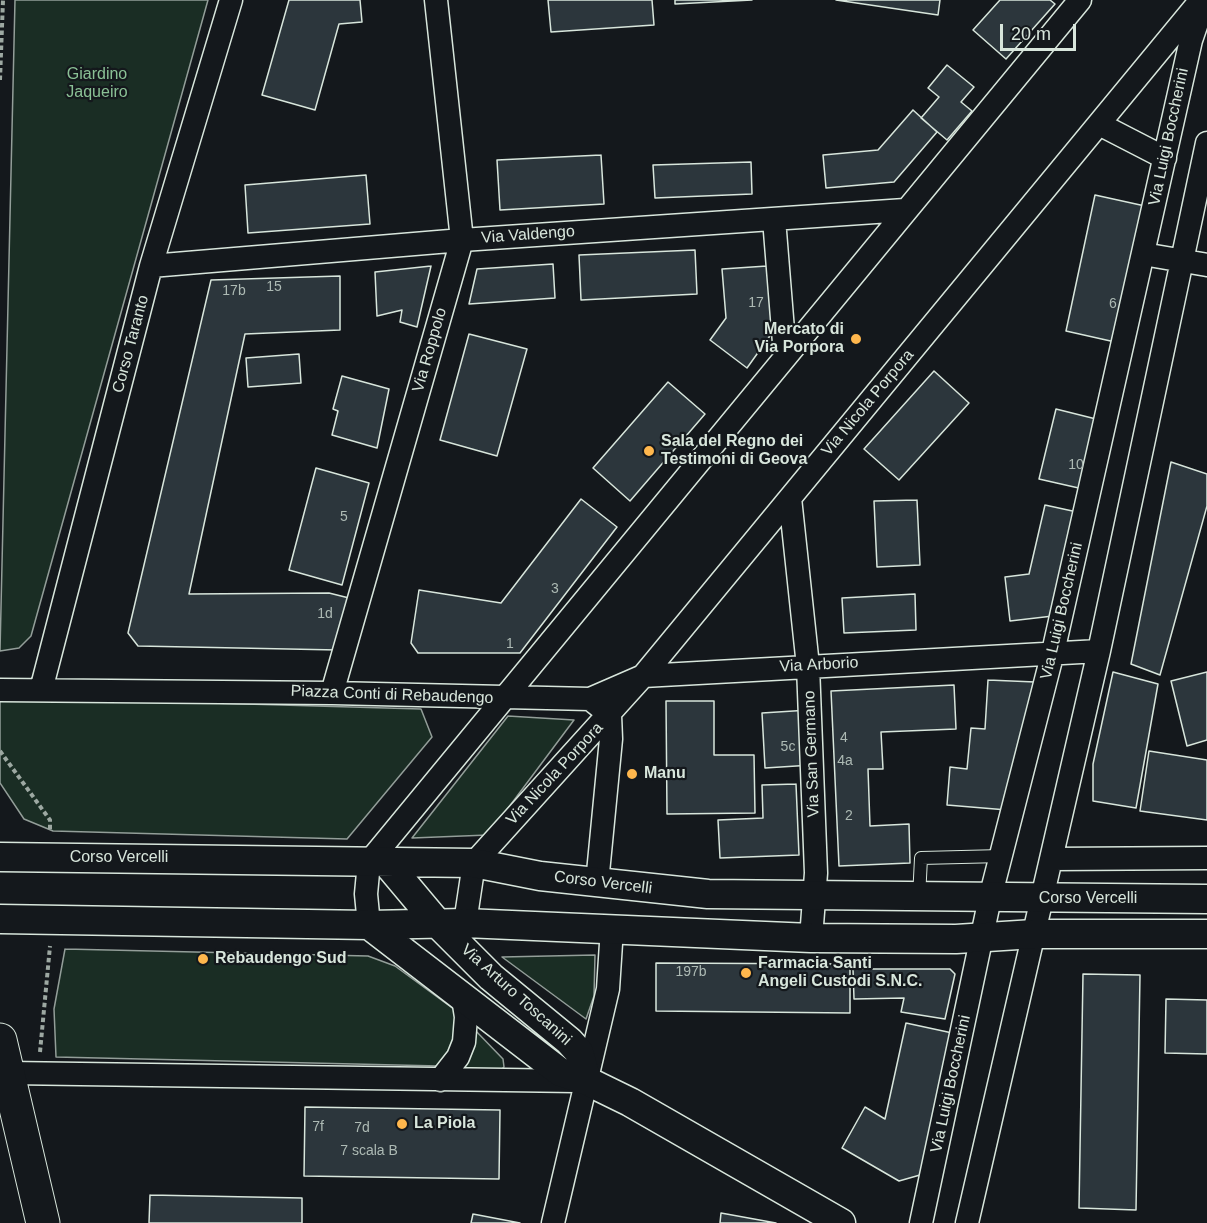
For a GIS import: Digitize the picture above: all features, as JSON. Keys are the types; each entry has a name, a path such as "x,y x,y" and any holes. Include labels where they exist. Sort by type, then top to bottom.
{"main road":[{"path":"0,1040 43,1223"}],"street":[{"name":"Corso Taranto","path":"40,690 151,266 231,0"},
{"name":"Via Roppolo","path":"332,693 462,240 436,0"},
{"path":"369,925 366,894 377,862 501,698 1080,0"},
{"name":"Via Nicola Porpora","path":"474,863 644,676 1201,0"},
{"name":"Via Luigi Boccherini","path":"921,1223 990,898 1053,652 1193,30 1205,0"},
{"path":"1099,124 1165,158"},
{"path":"967,1223 1099,651 1207,143"},
{"name":"Via Valdengo","path":"151,266 462,240 904,210"},
{"path":"774,219 785,355"},
{"path":"1143,254 1207,265"},
{"name":"Via San Germano","path":"790,498 808,666 816,873 811,938"},
{"name":"Via Arborio","path":"590,699 644,676 1099,651"},
{"name":"Piazza Conti di Rebaudengo","path":"0,690 332,693 590,699"},
{"path":"590,699 610,715 611,739 597,883"},
{"name":"Corso Vercelli","path":"0,857 232,858 474,863 540,876 708,894 919,898 1207,899"},
{"path":"1052,859 1207,858"},
{"name":"Via Arturo Toscanini","path":"377,862 451,923 491,977 569,1041 579,1052 587,1081"},
{"path":"451,923 474,863"},
{"path":"0,919 369,925 451,923 811,938 982,939 1034,934 1207,934"},
{"name":"Via Arturo Toscanini","path":"369,925 560,1072 587,1081 630,1102 841,1223"},
{"path":"553,1223 608,989 612,928"},
{"path":"440,1080 458,1057 464,1042 466,1017 464,998"},
{"path":"9,1073 587,1081"}],"lane":[{"path":"919,898 921,858 1002,856"}],"path":[{"path":"0,80 3,0"},
{"path":"0,751 50,820"},
{"path":"39,1059 50,951"}],"green space":[{"name":"Giardino Jaqueiro","path":"15,0 208,0 31,636 19,648 0,651"},
{"path":"0,697 421,709 432,737 347,839 53,831 24,819 0,783"},
{"path":"508,716 574,720 488,835 412,838"},
{"path":"65,949 368,956 395,966 455,1010 456,1022 451,1050 439,1066 56,1057 54,1009"},
{"path":"595,955 594,996 586,1019 502,957"},
{"path":"474,1029 503,1059 504,1067 501,1070 467,1070 462,1066"}],"building":[{"path":"289,0 360,0 362,22 339,24 315,110 262,95"},
{"path":"548,0 652,0 654,25 551,32"},
{"path":"675,0 752,0 675,4"},
{"path":"836,0 940,0 938,15"},
{"path":"1000,0 1050,0 1055,4 1006,59 973,30"},
{"path":"947,65 974,87 961,102 972,111 947,140 921,118 939,97 928,88"},
{"path":"913,110 937,132 894,182 826,188 823,155 878,150"},
{"path":"601,155 604,204 500,210 497,160"},
{"path":"751,162 752,194 655,198 653,165"},
{"path":"366,175 370,224 248,233 245,185"},
{"path":"1095,195 1145,206 1115,342 1066,331"},
{"path":"695,250 697,294 581,300 579,255"},
{"path":"553,264 555,298 469,304 477,269"},
{"path":"431,266 417,327 400,322 402,310 377,316 375,272"},
{"path":"767,266 772,333 747,368 710,340 726,318 722,269"},
{"path":"340,276 340,330 245,334 189,594 329,593 353,599 338,650 138,646 128,633 211,280"},
{"path":"469,334 527,349 497,456 440,440"},
{"path":"299,354 301,383 248,387 246,358"},
{"path":"934,371 969,403 899,480 864,449"},
{"path":"342,376 389,389 377,448 332,435 338,411 333,409"},
{"path":"668,382 705,414 630,501 593,468"},
{"path":"1056,409 1100,420 1083,489 1039,479"},
{"path":"1171,462 1207,474 1207,506 1160,675 1131,664"},
{"path":"316,468 369,483 342,585 289,570"},
{"path":"581,499 617,527 520,653 418,653 411,643 419,590 501,603"},
{"path":"917,500 920,565 877,567 874,501"},
{"path":"1045,505 1077,512 1053,616 1010,621 1005,577 1029,574"},
{"path":"915,594 916,630 844,633 842,598"},
{"path":"1113,672 1158,684 1136,808 1093,801 1093,764"},
{"path":"1207,672 1207,740 1187,746 1171,681"},
{"path":"988,680 1035,682 1007,810 947,805 950,767 967,769 971,728 985,729"},
{"path":"954,685 956,729 881,732 883,769 868,769 870,826 909,824 910,863 839,866 831,691"},
{"path":"666,701 714,701 714,755 754,755 755,813 667,814"},
{"path":"809,710 812,765 765,768 762,713"},
{"path":"1149,751 1207,760 1207,820 1140,811"},
{"path":"796,784 799,855 720,858 718,820 763,818 762,785"},
{"path":"656,963 850,964 850,1013 656,1011"},
{"path":"853,969 950,969 955,974 945,1019 901,1012 904,998 854,999"},
{"path":"1083,974 1140,975 1136,1210 1079,1208"},
{"path":"1166,999 1207,1000 1207,1054 1165,1053"},
{"path":"906,1023 957,1034 927,1173 899,1181 842,1148 865,1107 885,1119"},
{"path":"305,1107 500,1110 499,1179 304,1176"},
{"path":"150,1195 302,1198 302,1223 149,1223"},
{"path":"721,1213 776,1223 720,1223"},
{"path":"473,1214 520,1223 471,1223"}],"place":[{"name":"Mercato di Via Porpora","path":"856,339"},
{"name":"Sala del Regno dei Testimoni di Geova","path":"649,451"},
{"name":"Manu","path":"632,774"},
{"name":"Rebaudengo Sud","path":"203,959"},
{"name":"Farmacia Santi Angeli Custodi S.N.C.","path":"746,973"},
{"name":"La Piola","path":"402,1124"}]}
